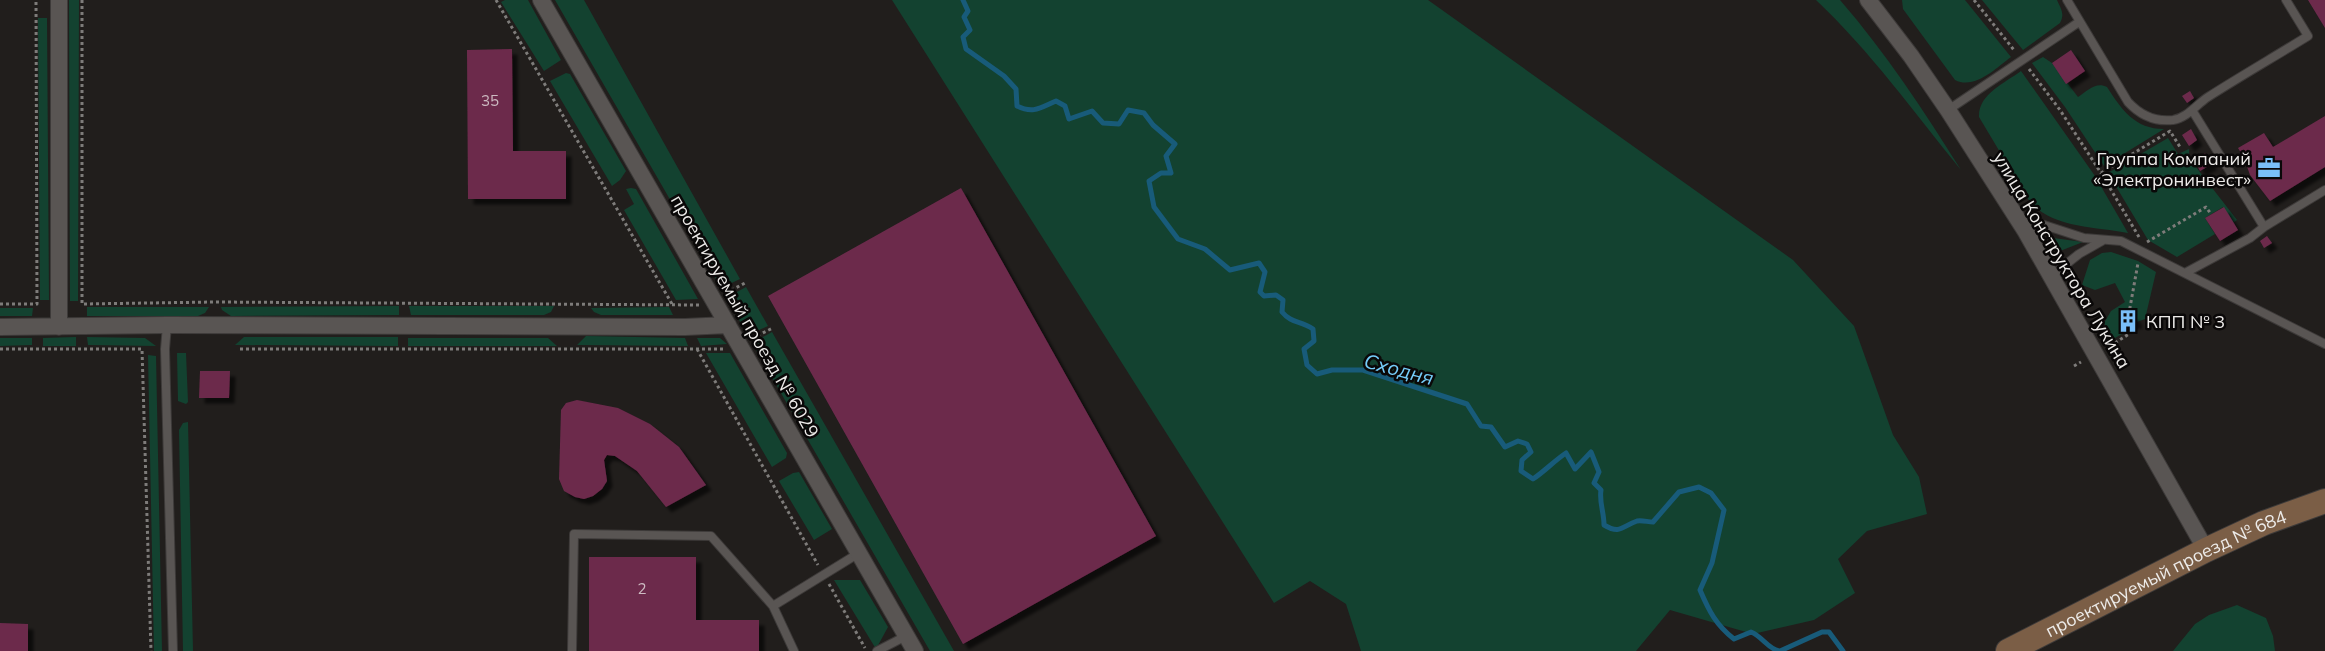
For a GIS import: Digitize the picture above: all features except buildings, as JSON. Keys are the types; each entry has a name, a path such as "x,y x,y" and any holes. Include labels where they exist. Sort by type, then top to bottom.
{"street":[{"path":"59,0 59,327"},
{"name":"проектируемый проезд № 6029","path":"541,0 915,651"},
{"name":"улица Конструктора Лукина","path":"1871,1 1948,110 2026,232 2206,550"},
{"path":"0,327 728,326"},
{"name":"проектируемый проезд № 684","path":"2008,651 2206,550 2264,523 2325,501"}],"lane":[{"path":"2067,0 2112,79 2133,108 2153,119 2174,120 2181,118 2205,99 2308,36 2286,0"},
{"path":"1948,110 2079,22"},
{"path":"2192,110 2264,227"},
{"path":"2185,273 2250,238 2325,190"},
{"path":"2026,232 2042,224 2074,236 2103,241 2121,241 2325,344"},
{"path":"2052,276 2079,254 2103,241"},
{"path":"167,325 165,349 173,651"},
{"path":"572,651 574,534 711,536 773,606 794,651"},
{"path":"773,606 859,553"},
{"path":"877,651 906,636"}],"path":[{"path":"0,304 37,304 36,0"},
{"path":"82,0 82,304 227,302 700,305"},
{"path":"496,0 672,304"},
{"path":"1974,0 2060,110 2139,236 2147,242 2206,207 2211,214"},
{"path":"2101,173 2170,132 2180,147"},
{"path":"2126,327 2121,318 2129,313 2138,261"},
{"path":"722,295 747,282"},
{"path":"748,340 773,328"},
{"path":"0,349 142,349 151,651"},
{"path":"240,349 729,350"},
{"path":"697,349 867,651"}],"green space":[{"path":"69,0 79,0 78,301 70,301"},
{"path":"528,0 561,60 544,71 501,2"},
{"path":"555,0 584,0 740,279 721,288"},
{"path":"892,0 1428,0 1793,260 1854,326 1893,435 1919,477 1927,514 1867,531 1838,559 1855,593 1814,620 1753,634 1670,610 1636,651 1361,651 1346,604 1310,581 1274,603"},
{"path":"1816,0 1840,0 1904,83 1961,170 1873,61"},
{"path":"1902,0 1965,0 2011,57 1978,80 1963,82 1955,80 1903,9"},
{"path":"1982,0 2057,0 2062,17 2060,23 2023,50"},
{"path":"38,18 47,18 49,300 40,300"},
{"path":"2043,57 2052,63 2078,97 2092,88 2103,85 2130,117 2145,126 2164,129 2104,166 2065,107 2032,63"},
{"path":"2021,71 2095,176 2128,233 2061,221 2038,209 2028,199 1979,117 1983,102 1988,96"},
{"path":"566,73 570,74 626,171 612,186 550,81"},
{"path":"2168,138 2178,154 2189,149 2189,158 2237,220 2233,223 2223,207 2205,218 2215,234 2177,257 2148,240 2108,173"},
{"path":"626,189 636,189 698,299 676,300 624,210 634,204"},
{"path":"2053,238 2083,242 2060,251"},
{"path":"2111,252 2138,261 2156,272 2145,319 2137,322 2133,314 2120,321 2123,328 2122,334 2113,339 2104,323 2111,311 2125,302 2115,283 2095,290 2082,285 2090,260 2102,253"},
{"path":"746,287 768,326 748,335 726,298"},
{"path":"399,306 399,315 231,316 221,307"},
{"path":"409,306 554,306 551,312 544,315 411,315"},
{"path":"87,307 209,307 205,313 198,316 87,316"},
{"path":"669,307 673,315 601,315 591,308"},
{"path":"0,308 33,308 32,316 0,316"},
{"path":"772,332 954,651 930,651 752,343"},
{"path":"586,336 685,338 688,346 577,345"},
{"path":"76,337 76,346 43,346 43,338"},
{"path":"87,337 145,338 156,346 88,345"},
{"path":"244,337 398,337 398,346 235,345"},
{"path":"0,338 32,338 32,345 0,346"},
{"path":"408,338 548,338 557,346 408,346"},
{"path":"697,338 720,338 727,344 701,346"},
{"path":"177,353 186,353 188,402 186,404 178,401"},
{"path":"706,353 730,353 787,453 786,458 772,467"},
{"path":"148,355 156,356 162,651 154,651"},
{"path":"188,422 193,651 183,651 179,430 183,423"},
{"path":"799,472 832,529 814,540 779,481"},
{"path":"834,580 860,580 888,627 876,649"},
{"path":"2237,605 2266,618 2273,636 2275,651 2173,651 2195,624 2209,615"}],"waterway":[{"name":"Сходня","path":"963,0 968,11 964,17 970,30 963,37 966,49 1004,76 1016,89 1017,106 1032,110 1056,101 1065,106 1069,119 1092,111 1103,123 1119,124 1128,110 1144,113 1153,125 1175,144 1166,156 1171,173 1161,173 1149,181 1154,207 1178,239 1205,249 1230,270 1259,263 1265,272 1260,292 1264,296 1276,295 1283,300 1282,312 1286,316 1313,329 1314,341 1304,349 1307,365 1317,374 1332,370 1363,370 1467,404 1481,426 1491,427 1505,447 1518,441 1527,444 1531,452 1522,460 1521,471 1533,479 1566,453 1575,469 1591,452 1599,472 1594,483 1601,490 1604,525 1610,528 1621,529 1637,521 1653,522 1679,492 1699,487 1711,493 1724,510 1712,563 1700,590 1714,617 1734,639 1751,632 1779,651"},
{"name":"Сходня","path":"1780,651 1822,632 1829,632 1843,651"}],"place":[{"name":"Группа Компаний «Электронинвест»","path":"2269,168"},
{"name":"КПП № 3","path":"2128,321"}]}
